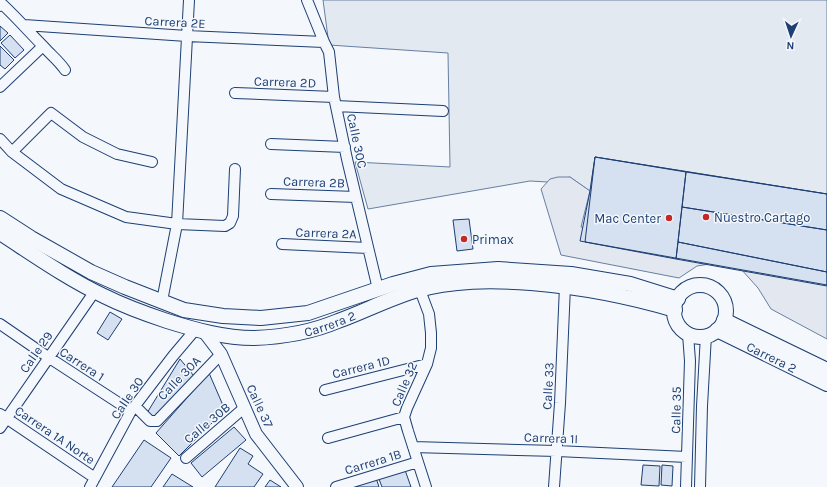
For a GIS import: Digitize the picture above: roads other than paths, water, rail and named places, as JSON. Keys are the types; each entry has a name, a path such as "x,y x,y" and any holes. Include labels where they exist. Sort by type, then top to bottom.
{"main road":[{"name":"Carrera 2","path":"0,218 31,238 91,272 184,310 223,316 260,318 308,313 378,289 431,274 498,269 571,274 630,284 676,304"},
{"name":"Carrera 2","path":"0,233 42,261 95,292 139,312 200,331 230,337 254,338 297,333 337,322 420,290 454,283 479,281 506,281 565,286 676,304"},
{"path":"701,285 713,288 719,293 724,300 726,307 716,328 697,336 688,334 678,324 675,318 676,304 682,292 689,288 701,285"},
{"name":"Carrera 2","path":"716,328 827,370"},
{"name":"Carrera 2","path":"716,328 827,384"}],"street":[{"path":"162,301 177,224 189,0"},
{"name":"Calle 30C","path":"307,0 329,52 335,102 378,289"},
{"path":"0,6 2,4 24,25 59,61 65,70"},
{"name":"Carrera 2E","path":"24,25 187,36 324,42"},
{"path":"0,87 43,46"},
{"name":"Carrera 2D","path":"235,93 443,111"},
{"path":"12,152 51,113 83,137 117,154 152,162"},
{"path":"0,139 12,152 61,189 126,217 177,224 225,226 230,224 233,216 235,169"},
{"path":"271,144 345,147"},
{"name":"Carrera 2B","path":"271,194 356,197"},
{"name":"Carrera 2A","path":"282,244 368,248"},
{"name":"Calle 33","path":"554,487 560,402 565,286"},
{"name":"Calle 32","path":"420,290 429,314 432,333 431,348 427,364 406,408 404,417 412,447 426,487"},
{"name":"Calle 29","path":"0,428 3,417 48,358 95,292"},
{"name":"Carrera 1","path":"0,324 48,358 133,408 150,420 157,420"},
{"name":"Calle 35","path":"700,487 702,406 716,328"},
{"name":"Calle 37","path":"200,331 221,354 256,434 297,487"},
{"name":"Calle 30","path":"90,487 133,408 173,356 200,331"},
{"name":"Calle 35","path":"686,487 690,361 688,334"},
{"name":"Calle 30A","path":"157,420 221,354"},
{"name":"Carrera 1D","path":"325,390 427,364"},
{"name":"Calle 30B","path":"186,458 244,408"},
{"name":"Carrera 1A Norte","path":"3,417 95,478"},
{"path":"328,438 404,417"},
{"name":"Carrera 1I","path":"412,447 557,451 688,457"},
{"name":"Carrera 1B","path":"336,487 418,462"}],"place":[{"name":"Nuestro Cartago","path":"706,217"},
{"name":"Mac Center","path":"669,218"},
{"name":"Primax","path":"464,239"}]}
